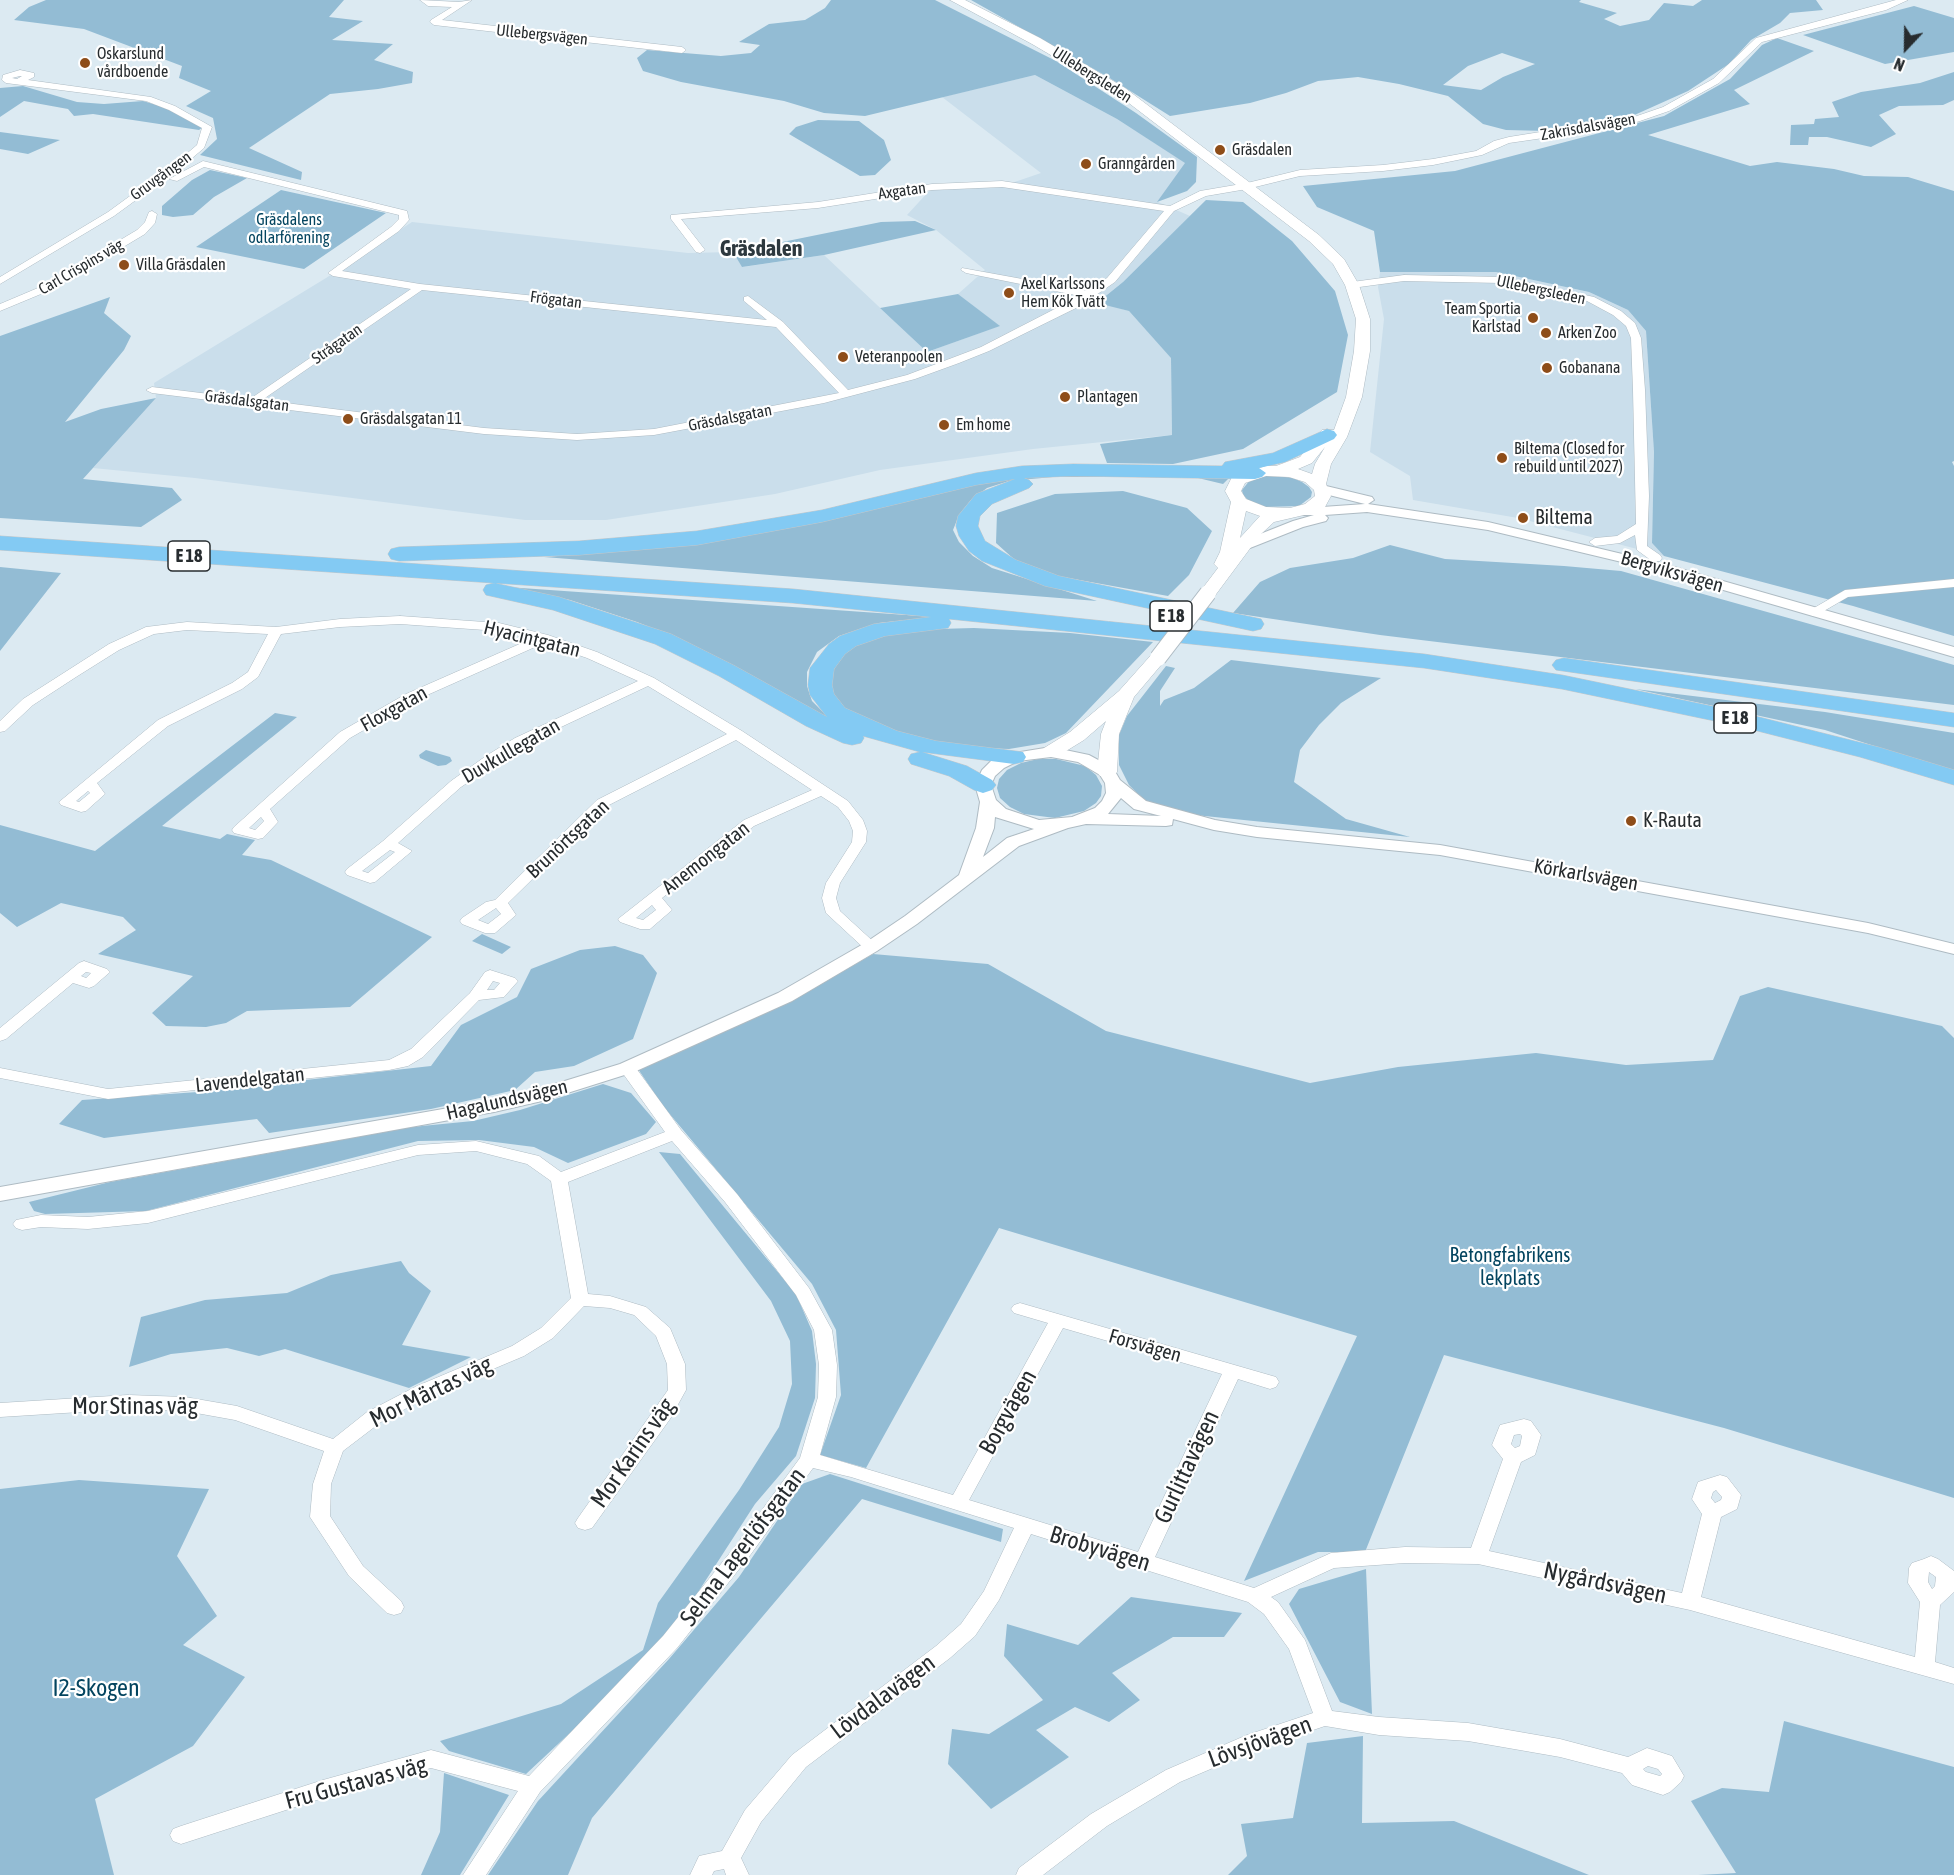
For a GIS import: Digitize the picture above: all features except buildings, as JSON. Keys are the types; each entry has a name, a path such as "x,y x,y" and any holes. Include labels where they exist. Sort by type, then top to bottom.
{"highway":[{"path":"1186,472 1278,458 1327,435"},
{"path":"380,562 697,538 822,516 998,475 1046,471 1255,473"},
{"path":"1236,496 1192,481 1032,482 1007,488 984,499 975,507 967,526 977,546 1008,565 1028,573 1248,632"},
{"name":"E 18","path":"0,530 1248,632 1668,679 1954,720"},
{"name":"E 18","path":"0,543 380,562"},
{"path":"380,562 560,604 632,626 697,654 843,735 948,767 986,794"},
{"path":"1014,757 913,744 867,729 836,713 829,706 822,695 820,685 822,668 837,649 865,634 907,625 960,622 1248,632"},
{"name":"E 18","path":"1248,632 1613,692 1802,734 1954,778"}],"main road":[{"name":"Ullebergsleden","path":"956,0 1036,40 1121,91 1247,186 1256,200 1280,224 1352,285"},
{"path":"1236,496 1264,512 1280,514 1299,512 1319,503 1323,496 1320,487 1323,464 1339,437 1354,397 1362,351 1363,319 1352,285"},
{"path":"1279,471 1306,460 1346,415"},
{"path":"1211,589 1229,552 1238,480 1255,473 1279,471 1301,475 1320,487"},
{"path":"1051,752 1077,736 1126,695 1158,658 1261,523 1280,514"},
{"path":"1110,777 1110,734 1126,695"}],"street":[{"name":"Ullebergsvägen","path":"424,0 428,3 464,2"},
{"name":"Zakrisdalsvägen","path":"1247,186 1300,173 1383,168 1433,162 1479,153 1509,140 1619,124 1637,119 1666,109 1716,81 1759,40 1883,9 1904,0"},
{"name":"Ullebergsvägen","path":"464,2 434,22 682,50"},
{"name":"Gruvgången","path":"0,281 111,214 201,146 207,127 172,108 148,99 20,81"},
{"name":"Frögatan","path":"111,214 203,164 404,213 404,220 395,229 333,273 420,287 779,324"},
{"name":"Axgatan","path":"700,250 674,217 818,205 932,187 1002,184 1171,209"},
{"name":"Gräsdalsgatan","path":"152,390 484,431 577,437 654,432 846,394 911,377 985,349 1076,304 1111,280 1171,209 1203,193 1247,186"},
{"name":"Carl Crispins väg","path":"0,308 49,287 109,252 141,232 150,223 152,214"},
{"path":"966,270 1090,295"},
{"name":"Ullebergsleden","path":"1352,285 1404,278 1502,280 1590,299 1617,313 1631,325 1636,338 1643,525 1641,547 1656,558"},
{"name":"Strågatan","path":"254,401 420,287"},
{"path":"748,299 779,324 846,394"},
{"name":"Bergviksvägen","path":"1320,487 1362,499 1468,514 1595,542 1656,558 1954,652"},
{"name":"Bergviksvägen","path":"1299,512 1348,507 1385,510 1488,526 1580,547 1954,644"},
{"name":"Bergviksvägen","path":"1245,545 1310,520 1348,513 1385,510"},
{"path":"1595,542 1620,539 1643,525"},
{"path":"1819,609 1845,594 1954,583"},
{"name":"Hyacintgatan","path":"0,728 36,697 114,647 143,633 187,626 276,630 340,623 400,620 499,627 543,638 592,655 649,681 737,734 843,804 856,820 860,831 859,842 833,883 829,898 833,913 872,947"},
{"path":"90,783 163,723 237,686 253,674 276,630"},
{"name":"Floxgatan","path":"263,808 320,754 345,735 411,697 543,638"},
{"name":"Duvkullegatan","path":"388,844 456,784 491,759 520,741 649,681"},
{"name":"Brunörtsgatan","path":"500,903 602,803 645,779 737,734"},
{"path":"967,876 986,828 986,794 988,774 1014,757 1051,752 1083,758 1110,777 1114,793 1110,803 1101,812 1087,819 1061,825 1039,825 1000,813 986,794"},
{"name":"Körkarlsvägen","path":"1110,777 1140,806 1214,825"},
{"name":"Anemongatan","path":"654,898 749,823 823,790"},
{"name":"Körkarlsvägen","path":"1087,819 1140,819 1214,825 1257,832 1440,850 1868,928 1954,949"},
{"name":"Hagalundsvägen","path":"0,1194 494,1106 535,1097 627,1068 785,997 872,947 1013,842 1061,825"},
{"path":"0,1036 70,978"},
{"name":"Lavendelgatan","path":"0,1073 108,1094 389,1065 402,1062 417,1053 475,996"},
{"name":"Selma Lagerlöfsgatan","path":"474,1875 533,1786 670,1642 744,1549 809,1460 827,1397 828,1365 823,1330 803,1292 731,1198 675,1134 627,1068"},
{"path":"559,1179 675,1134"},
{"path":"22,1224 41,1221 88,1223 148,1217 418,1150 476,1146 533,1160 559,1179 580,1300"},
{"name":"Mor Märtas väg","path":"335,1447 374,1417 423,1391 518,1351 547,1333 580,1300"},
{"name":"Mor Karins väg","path":"580,1300 610,1302 640,1311 664,1334 676,1364 677,1390 663,1414 585,1523"},
{"name":"Forsvägen","path":"1020,1309 1270,1382"},
{"name":"Borgvägen","path":"958,1503 1058,1321"},
{"name":"Gurlittavägen","path":"1143,1562 1232,1372"},
{"name":"Mor Stinas väg","path":"0,1410 128,1401 185,1404 237,1413 335,1447"},
{"path":"335,1447 322,1484 320,1517 356,1571 394,1607"},
{"path":"1478,1556 1513,1458"},
{"name":"Brobyvägen","path":"809,1460 958,1503 1025,1526 1254,1596 1271,1608 1298,1646 1325,1718"},
{"path":"1690,1602 1712,1513"},
{"name":"Lövdalavägen","path":"701,1875 707,1863 733,1867 753,1816 799,1761 943,1653 968,1630 992,1595 1025,1526"},
{"name":"Nygårdsvägen","path":"1254,1596 1331,1561 1405,1555 1478,1556 1690,1602 1954,1676"},
{"path":"1924,1668 1930,1600"},
{"name":"Lövsjövägen","path":"1027,1875 1099,1820 1173,1776 1254,1741 1325,1718 1379,1726 1468,1732 1560,1748 1629,1766"},
{"name":"Fru Gustavas väg","path":"180,1835 323,1789 431,1759 533,1786"}],"shaded area":[{"path":"1035,75 1117,119 1186,163 1158,202 1190,216 1123,282 1098,302 1129,311 1171,357 1172,435 1033,449 880,470 775,494 606,520 525,520 195,478 93,468 156,398 154,383 326,278 412,222 688,253 733,252 743,267 824,255 927,352 999,326 958,294 985,270 936,230 907,215 930,190 1000,187 1041,173 942,97"},
{"path":"1380,272 1496,272 1589,292 1628,310 1646,331 1654,452 1652,543 1664,556 1518,518 1413,500 1410,476 1370,452 1384,319 1378,287"}],"green space":[{"path":"46,0 344,0 329,17 363,21 332,40 393,44 374,60 413,72 412,83 330,94 249,148 302,172 301,180 200,155 217,139 213,118 186,106 211,91 179,78 182,66 84,29 14,20 29,7"},
{"path":"831,0 935,0 1056,61 1136,113 1197,157 1196,182 1187,191 1157,202 1185,163 1117,119 1035,75 865,116 824,113 784,101 681,82 643,71 637,58 647,50 721,56 751,53 760,45 739,42 769,24 805,20 825,8"},
{"path":"971,0 1581,0 1579,2 1617,13 1604,19 1620,26 1649,20 1664,3 1693,6 1702,0 1816,0 1823,10 1790,13 1780,23 1751,40 1729,64 1688,91 1630,117 1548,131 1506,130 1483,124 1448,96 1358,77 1318,81 1250,103 1170,116 1108,77","holes":["1502,53 1535,64 1503,77 1481,90 1443,85 1468,66"]},
{"path":"1914,6 1954,18 1954,52 1885,64 1803,35"},
{"path":"1777,38 1814,51 1734,90 1750,104 1648,135 1750,166 1777,162 1834,169 1864,176 1908,177 1954,191 1954,461 1952,462 1954,466 1954,636 1853,606 1664,556 1652,543 1654,452 1646,331 1628,310 1589,292 1496,272 1380,272 1374,231 1317,207 1303,186 1455,171 1664,116 1730,79 1762,45"},
{"path":"1954,72 1954,100 1943,105 1899,106 1879,115 1896,134 1871,147 1827,137 1809,137 1808,145 1790,145 1791,125 1814,124 1815,119 1839,117 1832,102 1861,92 1920,83"},
{"path":"23,86 77,102 104,104 143,101 167,108 203,127 199,130 93,114 74,116 68,109 24,101 0,117 0,88"},
{"path":"818,120 859,121 884,140 891,160 875,175 860,176 789,134 796,127"},
{"path":"0,132 60,140 28,154 0,149"},
{"path":"210,170 247,178 214,197 193,215 173,217 162,215 162,206 192,180"},
{"name":"Gräsdalens odlarförening","path":"281,190 386,213 304,269 196,247"},
{"path":"1206,200 1243,202 1292,241 1335,291 1348,335 1337,392 1243,449 1173,464 1107,463 1100,444 1172,435 1171,358 1129,311 1097,303 1123,282"},
{"path":"915,221 936,230 824,255 742,267 733,252 881,222"},
{"path":"958,294 1000,326 927,352 880,308"},
{"path":"110,297 104,313 131,336 124,350 65,422 101,409 156,398 83,479 172,488 182,500 141,527 0,518 0,336"},
{"path":"1232,475 1223,484 1198,478 1165,477 1053,477 1009,481 987,488 971,500 959,515 953,530 959,542 973,556 992,568 1097,601 544,557 598,553 1025,476"},
{"path":"1270,475 1293,478 1302,482 1312,492 1311,497 1299,506 1266,507 1248,500 1243,495 1242,490 1250,480"},
{"path":"1123,491 1187,508 1212,531 1189,575 1168,596 1057,576 1016,561 996,543 997,513 1055,494"},
{"path":"1390,545 1445,559 1621,571 1899,649 1954,665 1954,705 1380,635 1233,613 1260,582 1290,568 1353,558"},
{"path":"0,567 61,573 0,651"},
{"path":"507,587 935,617 879,623 839,636 817,652 807,672 807,686 812,701 828,717 821,719 684,641 637,622 570,600"},
{"path":"974,628 1070,633 1153,642 1066,733 1045,743 1009,749 945,747 894,733 844,713 829,691 836,656 861,642 902,630"},
{"path":"1231,660 1381,678 1341,703 1319,725 1300,750 1294,782 1346,819 1410,837 1195,815 1147,803 1129,785 1119,765 1119,735 1127,716 1166,666 1175,668 1160,691 1160,706 1164,700 1194,688"},
{"path":"1635,689 1825,712 1954,733 1954,772 1825,730"},
{"path":"275,713 297,717 162,826 220,839 227,834 255,840 242,855 271,860 432,937 350,1007 247,1011 226,1023 206,1027 166,1026 152,1013 193,976 98,954 136,930 123,917 61,903 17,927 0,913 0,825 95,851"},
{"path":"426,750 450,757 452,761 438,766 420,758 419,755"},
{"path":"1038,759 1056,759 1085,766 1096,775 1102,786 1101,796 1096,803 1084,811 1055,818 1024,814 1010,807 1000,798 997,788 999,779 1007,770 1021,763"},
{"path":"482,934 511,947 502,954 472,941"},
{"path":"615,946 643,955 657,973 633,1039 574,1066 535,1072 515,1090 431,1109 269,1133 257,1119 104,1138 59,1124 82,1100 198,1092 431,1066 461,1025 517,997 531,969 580,950"},
{"name":"Betongfabrikens lekplats","path":"873,954 988,964 1106,1031 1310,1083 1398,1067 1536,1053 1626,1065 1713,1060 1740,996 1768,987 1942,1026 1954,1038 1954,1498 1724,1428 1444,1355 1365,1552 1318,1552 1244,1581 1357,1336 999,1228 866,1468 820,1455 841,1395 836,1330 812,1284 663,1106 638,1069 791,1001"},
{"path":"603,1084 631,1093 656,1122 646,1134 568,1163 534,1147 479,1140 418,1141 146,1211 45,1214 34,1211 29,1202 110,1182 412,1127 473,1121 520,1110"},
{"path":"659,1152 680,1154 796,1294 812,1331 816,1364 815,1398 796,1456 755,1504 684,1614 648,1660 526,1774 449,1751 440,1741 561,1704 643,1650 658,1603 739,1490 779,1427 792,1384 790,1341 771,1301"},
{"path":"401,1261 409,1273 431,1291 402,1345 471,1357 409,1388 285,1349 259,1356 227,1348 171,1354 129,1367 141,1317 205,1300 287,1293 331,1275"},
{"path":"830,1474 1003,1529 1001,1542 862,1499 592,1818 568,1875 488,1875 538,1801 669,1659 739,1577 802,1484"},
{"name":"I2-Skogen","path":"79,1480 209,1489 177,1556 217,1616 183,1645 245,1677 193,1746 95,1799 114,1875 0,1875 0,1489"},
{"path":"1366,1569 1372,1714 1340,1702 1289,1604 1299,1589"},
{"path":"1131,1597 1242,1613 1224,1637 1173,1637 1112,1673 1140,1700 1109,1722 1075,1707 1036,1730 1069,1757 991,1809 948,1764 952,1729 989,1734 1043,1700 1004,1656 1007,1624 1078,1645"},
{"path":"1784,1721 1954,1767 1954,1875 1698,1875 1736,1873 1691,1801 1722,1788 1769,1792"},
{"path":"1363,1736 1362,1823 1454,1821 1589,1875 1228,1875 1247,1856 1241,1824 1293,1818 1307,1743"},
{"path":"444,1773 509,1795 460,1875 421,1875 440,1832"}],"place":[{"name":"Oskarslund vårdboende","path":"85,63"},
{"name":"Gräsdalen","path":"1220,150"},
{"name":"Granngården","path":"1086,164"},
{"name":"Villa Gräsdalen","path":"124,265"},
{"name":"Axel Karlssons Hem Kök Tvätt","path":"1009,293"},
{"name":"Team Sportia Karlstad","path":"1533,318"},
{"name":"Arken Zoo","path":"1546,333"},
{"name":"Veteranpoolen","path":"843,357"},
{"name":"Gobanana","path":"1547,368"},
{"name":"Plantagen","path":"1065,397"},
{"name":"Gräsdalsgatan 11","path":"348,419"},
{"name":"Em home","path":"944,425"},
{"name":"Biltema (Closed for rebuild until 2027)","path":"1502,458"},
{"name":"Biltema","path":"1523,518"},
{"name":"K-Rauta","path":"1631,821"}],"district":[{"name":"Gräsdalen","path":"761,249"}]}
